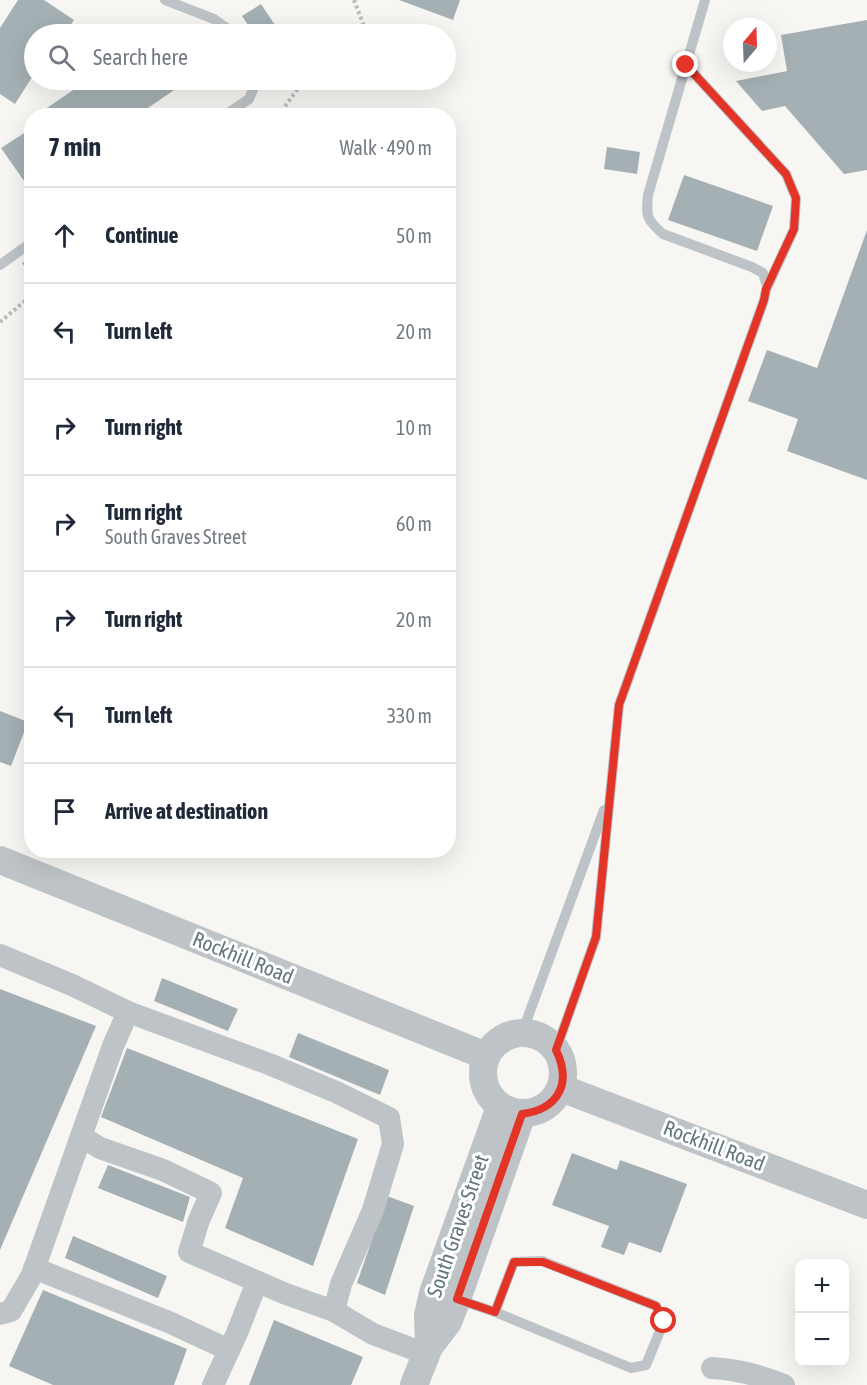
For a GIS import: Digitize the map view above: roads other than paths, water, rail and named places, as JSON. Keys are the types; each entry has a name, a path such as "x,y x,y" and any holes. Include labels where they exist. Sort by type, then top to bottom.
{"street":[{"name":"Rockhill Road","path":"0,860 486,1056"},
{"path":"0,955 72,985 128,1012 269,1064 336,1092 389,1118 393,1144 373,1210 341,1284 334,1311"},
{"path":"0,1314 11,1311 32,1275 113,1046 128,1012"},
{"path":"535,1034 547,1040 556,1050 562,1062 564,1075 561,1088 544,1108 534,1113 511,1110 491,1099 482,1076 483,1063 489,1051 498,1041 509,1035 535,1034"},
{"name":"Rockhill Road","path":"561,1088 867,1205"},
{"name":"South Graves Street","path":"414,1385 427,1350 448,1322 457,1299 511,1110"},
{"name":"South Graves Street","path":"427,1350 428,1315 433,1293 511,1110"},
{"path":"81,1136 100,1148 163,1170 211,1193 189,1252 286,1294 334,1311 373,1334 427,1350"},
{"path":"34,1268 171,1323 229,1350"},
{"path":"213,1385 257,1282"},
{"path":"712,1368 736,1370 784,1385"}],"lane":[{"path":"165,0 220,24"},
{"path":"556,1050 596,937 619,705 764,300 767,286 763,273 753,267 663,234 652,225 646,214 648,195 705,0"},
{"path":"686,65 786,174 796,198 794,229 766,289"},
{"path":"236,108 249,99 253,90"},
{"path":"0,266 24,248"},
{"path":"522,1033 610,795"},
{"path":"457,1299 495,1312 631,1368 646,1365 664,1321 656,1306 543,1262 514,1262 495,1312"}]}
